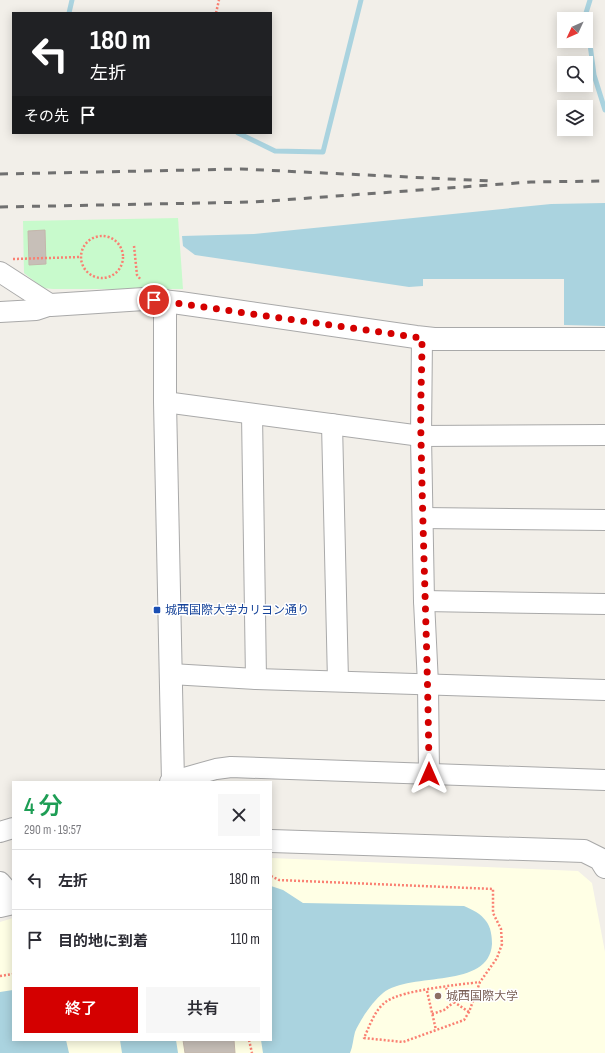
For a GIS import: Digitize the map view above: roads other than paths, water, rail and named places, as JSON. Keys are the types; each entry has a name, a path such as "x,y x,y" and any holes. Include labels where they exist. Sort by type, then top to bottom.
{"street":[{"path":"5,266 51,305"},
{"path":"0,312 36,310 51,305 144,299 422,338 605,339"},
{"path":"165,301 165,402 172,781"},
{"path":"422,338 421,436 429,774"},
{"path":"165,402 421,436 605,435"},
{"path":"252,414 256,679"},
{"path":"332,424 338,681"},
{"path":"423,518 605,520"},
{"path":"424,601 605,604"},
{"path":"171,674 256,679 605,690"},
{"path":"175,781 216,769 231,767 605,780"},
{"path":"0,832 12,828"},
{"path":"272,841 584,850 603,860"},
{"path":"0,882 12,896"},
{"path":"0,906 12,903"}],"water":[{"path":"605,203 605,326 564,325 564,279 423,279 423,286 409,287 195,255 183,246 182,236 254,234 551,204"},
{"path":"272,886 283,890 303,903 464,906 479,914 488,923 492,944 488,958 478,968 464,974 447,978 396,986 383,993 371,1006 360,1022 355,1032 350,1053 263,1053 261,1041 272,1041"},
{"path":"12,990 12,1041 66,1041 69,1053 0,1053 0,992"},
{"path":"120,1041 176,1041 178,1053 122,1053"}],"waterway":[{"path":"69,12 72,0"},
{"path":"240,134 275,151 323,152 361,0"},
{"path":"590,0 586,13 594,75 605,110"}],"railway":[{"path":"0,174 241,169 491,181"},
{"path":"0,207 254,202 531,182 605,181"}],"place":[{"name":"城西国際大学カリヨン通り","path":"157,610"},
{"name":"城西国際大学","path":"438,996"}]}
